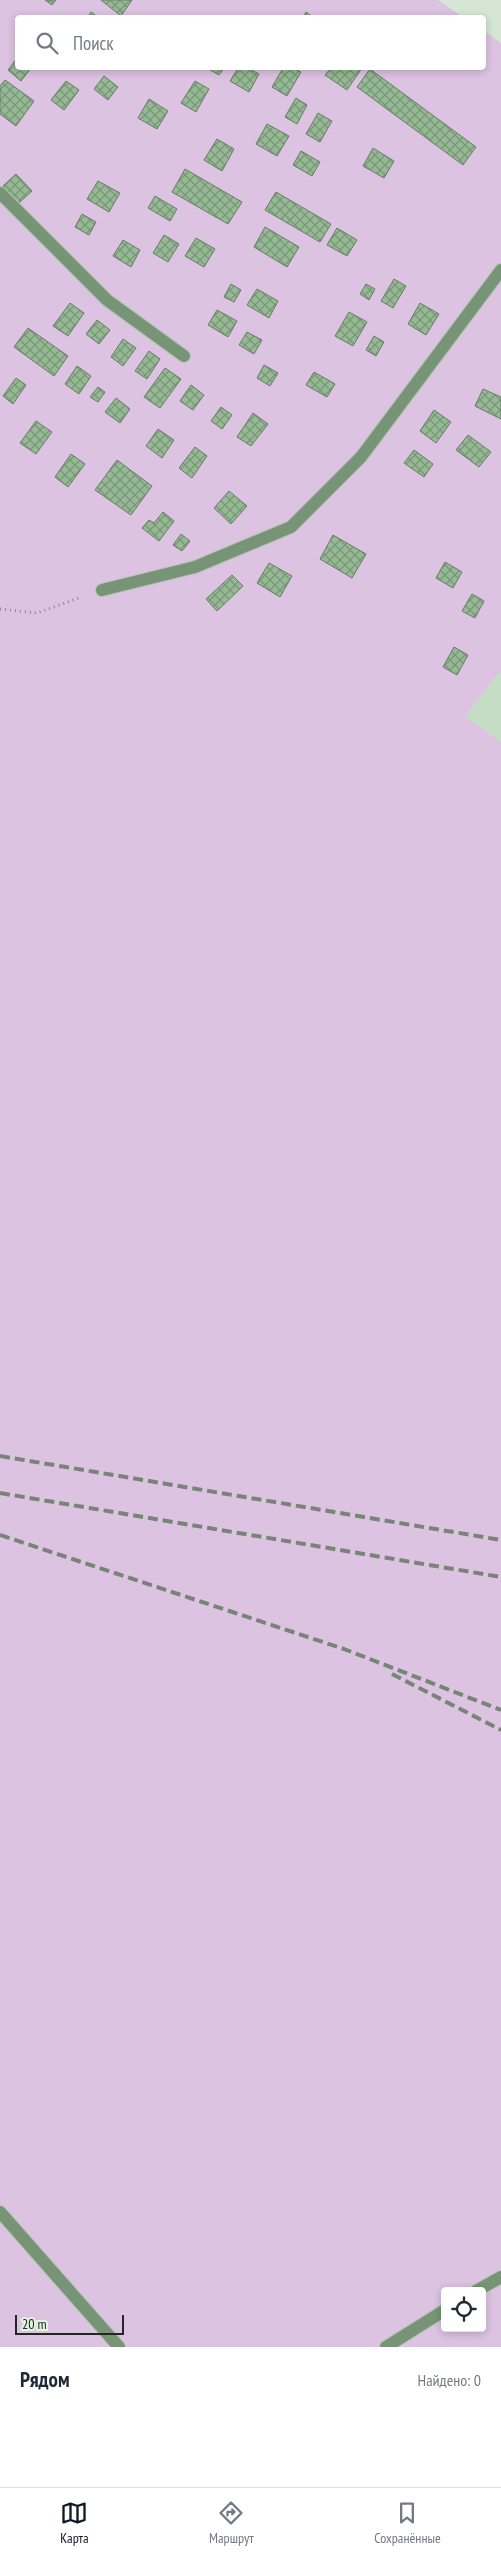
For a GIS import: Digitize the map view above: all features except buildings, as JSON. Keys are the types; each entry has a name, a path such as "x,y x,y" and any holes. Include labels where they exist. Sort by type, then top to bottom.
{"street":[{"path":"0,193 107,300 184,356"},
{"path":"102,590 194,567 291,527 361,457 501,270"},
{"path":"0,2212 119,2347"},
{"path":"483,2287 501,2277"},
{"path":"386,2347 441,2313"}],"path":[{"path":"0,609 37,613 102,590"}],"shaded area":[{"path":"0,0 438,0 460,15 15,15 15,70 486,70 486,32 501,43 501,671 465,716 501,742 501,2347 0,2347"},
{"path":"501,671 501,742 465,716"}],"railway":[{"path":"0,1456 501,1540"},
{"path":"0,1493 501,1577"},
{"path":"0,1535 344,1649 501,1710"},
{"path":"392,1674 501,1730"}]}
